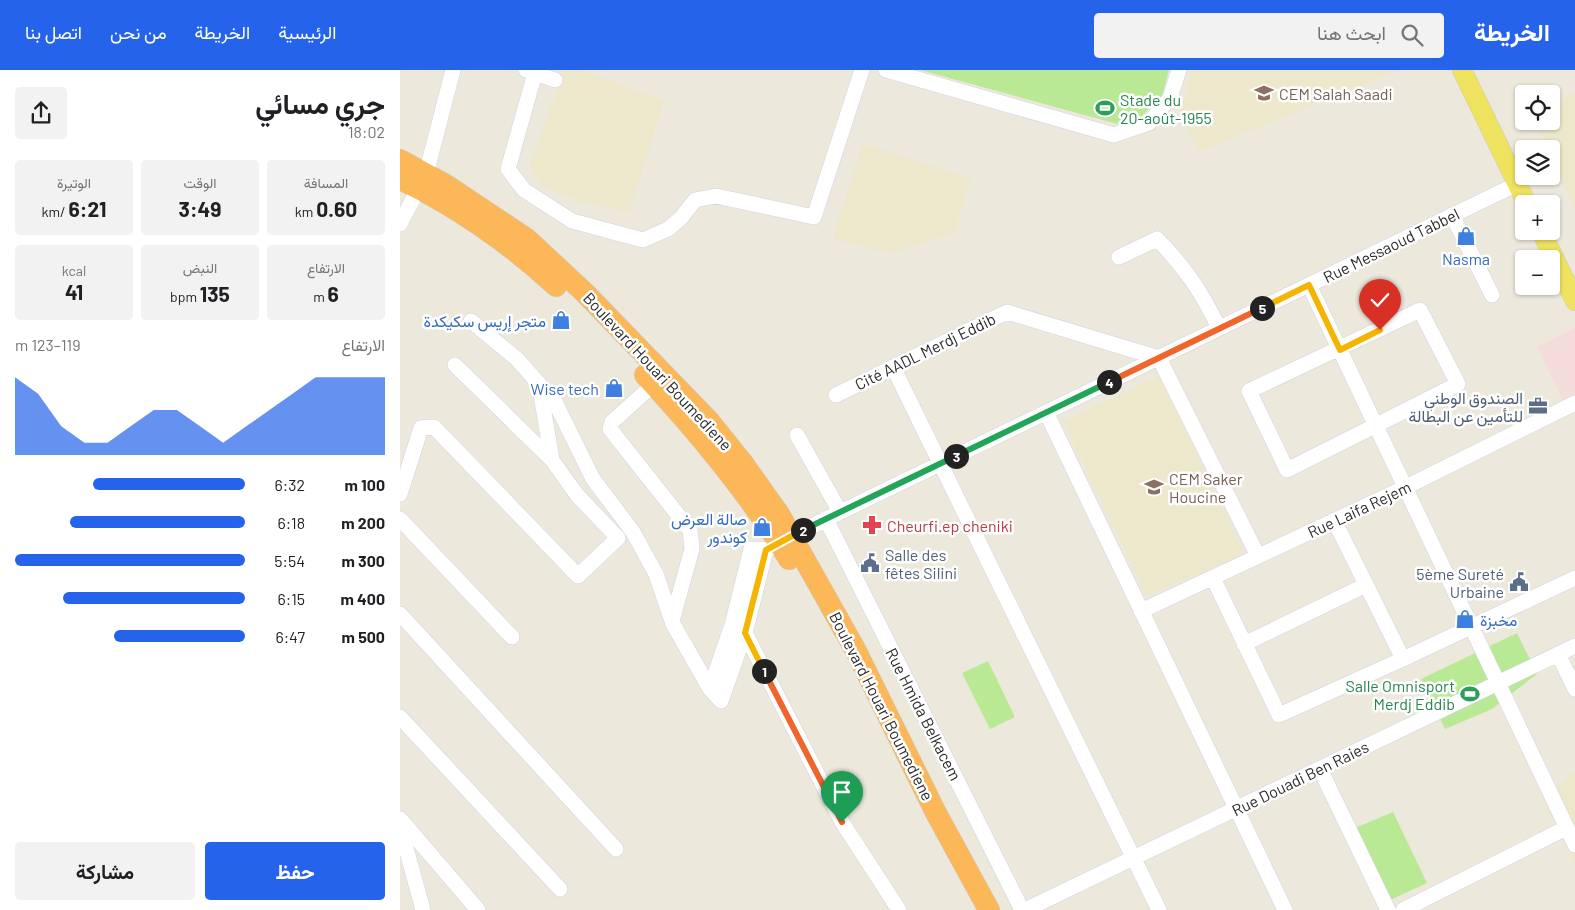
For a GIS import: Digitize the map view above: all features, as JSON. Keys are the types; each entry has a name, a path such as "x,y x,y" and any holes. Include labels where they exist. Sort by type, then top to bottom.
{"highway":[{"name":"Boulevard Houari Boumediene","path":"400,160 423,182 526,258 582,310 654,384 712,450 764,517 830,626 947,861 976,910"},
{"name":"Boulevard Houari Boumediene","path":"400,179 423,182 527,239 585,293 710,422 742,462 779,514 779,543 856,651 936,813 989,910"}],"main road":[{"path":"1462,70 1515,180"},
{"path":"1545,240 1575,301"}],"street":[{"path":"400,222 423,182 453,70"},
{"path":"555,80 530,72 508,169 524,190 572,221 643,240 668,229 681,218 695,200 716,196 814,217 862,70"},
{"path":"886,70 1114,135 1149,123 1170,98 1179,70"},
{"name":"Rue Messaoud Tabbel","path":"732,625 751,549 779,543 1515,185"},
{"path":"1452,215 1492,296"},
{"path":"1119,257 1157,239 1177,259 1201,291 1219,328"},
{"path":"1309,285 1575,846"},
{"path":"1420,310 1458,384 1287,470 1249,391 1340,350 1420,310"},
{"name":"Cité AADL Merdj Eddib","path":"836,395 1007,312 1159,358"},
{"path":"471,321 517,359 555,402 593,479 633,532 656,574 672,621 710,689 721,701 779,543"},
{"path":"1159,358 1258,556"},
{"path":"400,494 404,476 421,428 434,427 578,576 618,538 577,495 552,460 455,365"},
{"path":"893,367 1159,910"},
{"path":"539,384 552,460"},
{"path":"654,384 612,422 610,430 690,530 692,549 672,621"},
{"name":"Rue Laifa Rejem","path":"1141,611 1406,487 1575,403"},
{"path":"1046,412 1285,910"},
{"path":"798,435 840,512"},
{"path":"400,519 512,637"},
{"name":"Rue Hmida Belkacem","path":"826,519 1023,910"},
{"path":"1334,520 1403,659"},
{"path":"1213,578 1279,715 1575,578"},
{"path":"1244,644 1366,585"},
{"path":"400,614 616,849"},
{"path":"710,689 732,625 745,633 842,822 899,910"},
{"name":"Rue Douadi Ben Raies","path":"1023,910 1575,646"},
{"path":"1558,654 1575,689"},
{"path":"400,718 560,889"},
{"path":"1320,769 1388,910"},
{"path":"400,819 478,910"},
{"path":"400,826 423,910"},
{"path":"1403,910 1566,828"}],"shaded area":[{"path":"565,70 582,70 664,101 629,213 582,202 542,187 529,166"},
{"name":"CEM Salah Saadi","path":"1192,70 1399,70 1199,152 1179,115"},
{"path":"1575,93 1575,209 1560,176 1560,140 1544,140 1539,130 1560,130 1560,100"},
{"path":"862,144 971,177 955,233 892,253 833,239"},
{"path":"1575,328 1575,394 1563,400 1537,347"},
{"name":"CEM Saker Houcine","path":"1160,376 1244,554 1147,596 1063,421"},
{"path":"1575,772 1575,865 1542,798"}],"green space":[{"name":"Stade du 20-août-1955","path":"920,70 1169,70 1162,96 1137,121 1121,125"},
{"name":"Salle Omnisport Merdj Eddib","path":"1517,633 1537,674 1492,709 1445,729 1421,679"},
{"path":"988,661 1015,717 990,729 962,673"},
{"path":"1393,812 1427,883 1388,901 1355,828"}],"place":[{"name":"CEM Salah Saadi","path":"1264,93"},
{"name":"Stade du 20-août-1955","path":"1105,108"},
{"name":"Nasma","path":"1466,236"},
{"name":"متجر إريس سكيكدة","path":"561,320"},
{"name":"Wise tech","path":"614,388"},
{"name":"الصندوق الوطني للتأمين عن البطالة","path":"1538,406"},
{"name":"CEM Saker Houcine","path":"1154,487"},
{"name":"Cheurfi.ep cheniki","path":"872,525"},
{"name":"صالة العرض كوندور","path":"762,527"},
{"name":"Salle des fêtes Silini","path":"870,563"},
{"name":"5ème Sureté Urbaine","path":"1519,582"},
{"name":"مخبزة","path":"1465,619"},
{"name":"Salle Omnisport Merdj Eddib","path":"1470,694"}],"route":[{"path":"842,822 745,633 766,550 826,519 1309,285 1340,350 1380,330"}]}
